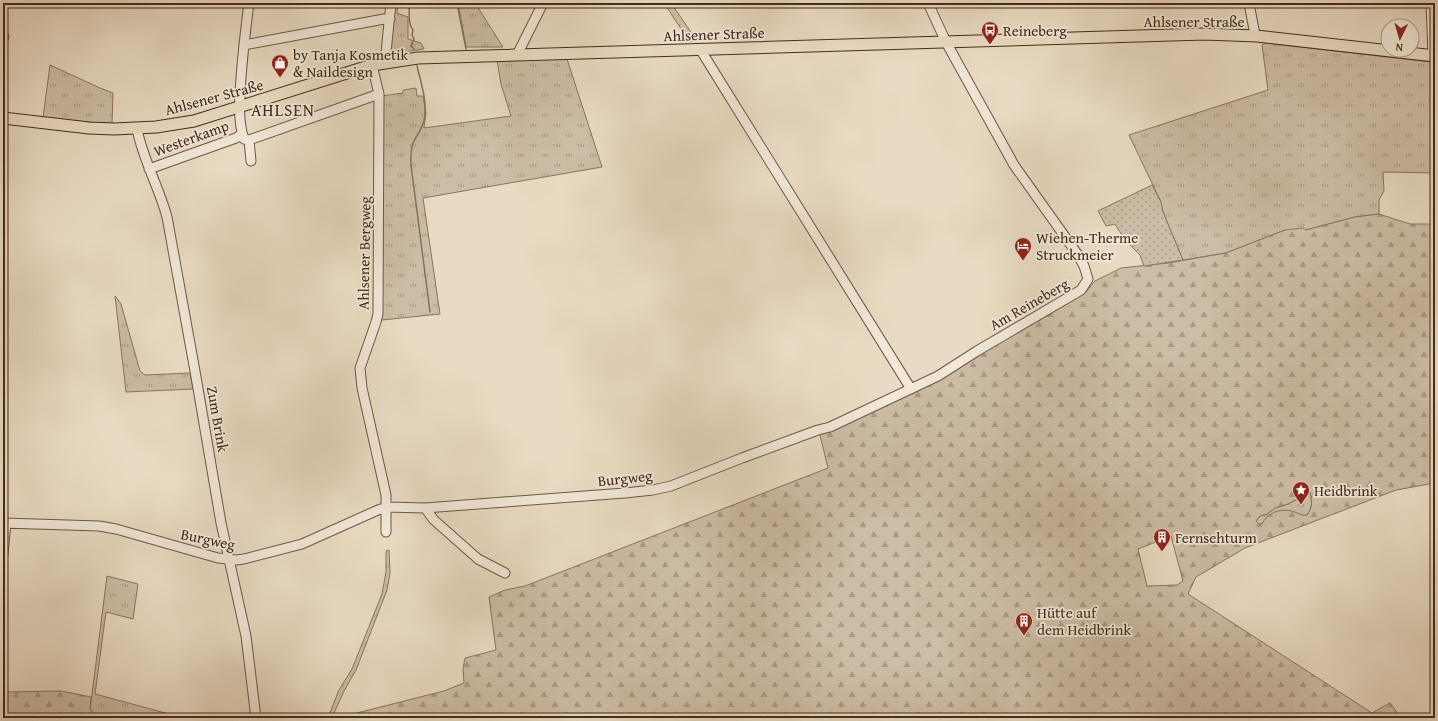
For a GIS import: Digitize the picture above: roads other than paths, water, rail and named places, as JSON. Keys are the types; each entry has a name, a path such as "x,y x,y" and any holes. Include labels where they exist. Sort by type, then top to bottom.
{"main road":[{"name":"Ahlsener Straße","path":"3,118 83,128 137,129 156,127 194,121 240,108 372,65 418,58 1204,34 1255,35 1434,57"}],"street":[{"name":"Westerkamp","path":"249,3 240,76 240,108 242,134 244,139 249,140 379,94"},
{"path":"385,62 391,3"},
{"path":"517,55 543,3"},
{"path":"928,3 946,42"},
{"path":"1249,3 1255,35"},
{"path":"1431,3 1434,57"},
{"path":"244,45 390,19"},
{"name":"Am Reineberg","path":"818,430 830,427 938,376 976,351 1081,290 1088,279 1084,266 1078,255 1014,165 946,42"},
{"path":"700,49 911,389"},
{"name":"Ahlsener Bergweg","path":"372,65 379,94 378,314 360,368 362,388 386,495 386,532"},
{"name":"Zum Brink","path":"137,129 142,149 162,198 167,217 217,504 246,636 256,718"},
{"name":"Westerkamp","path":"149,169 236,138 242,134"},
{"name":"Westerkamp","path":"249,140 251,161"},
{"name":"Burgweg","path":"4,523 99,526 116,529 218,558 236,560 302,544 387,507 425,508 653,490 671,486 818,430"},
{"path":"425,508 434,520 478,559 505,573"},
{"path":"3,554 4,523"}],"waterway":[{"path":"409,3 409,20 413,30 412,35 414,39 411,46 414,49"},
{"path":"457,3 466,49"},
{"path":"417,66 424,93 425,114 424,121 412,147 411,165 430,312"}],"place":[{"name":"Reineberg","path":"990,45"},
{"name":"by Tanja Kosmetik & Naildesign","path":"280,78"},
{"name":"Wiehen-Therme Struckmeier","path":"1023,261"},
{"name":"Heidbrink","path":"1301,505"},
{"name":"Fernsehturm","path":"1162,552"},
{"name":"Hütte auf dem Heidbrink","path":"1024,636"}],"district":[{"name":"AHLSEN","path":"283,109"}]}
